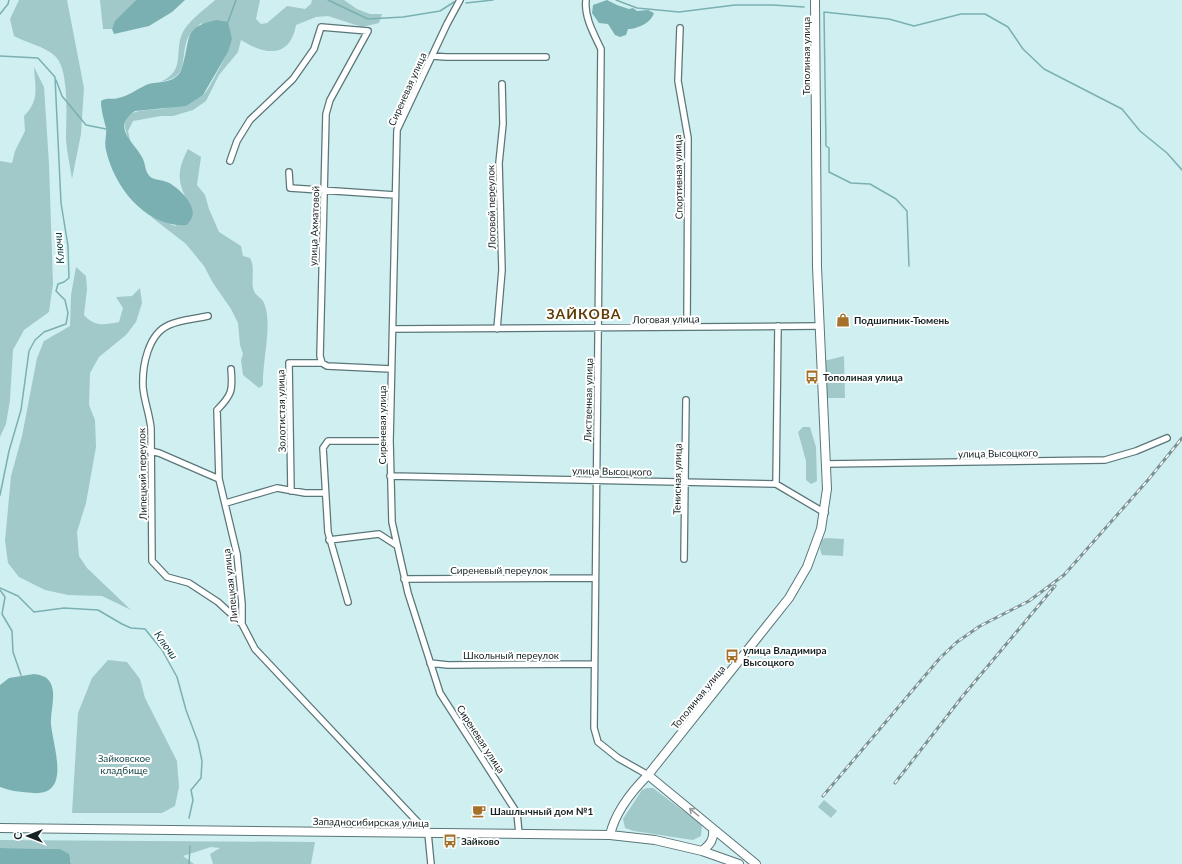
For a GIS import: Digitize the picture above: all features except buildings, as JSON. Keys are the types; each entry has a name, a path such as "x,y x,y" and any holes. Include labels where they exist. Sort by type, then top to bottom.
{"main road":[{"name":"Тополиная улица","path":"610,835 612,823 638,785 648,775 789,598 807,567 821,529 825,513 826,489 819,326 816,180 815,0"},
{"path":"648,775 756,864"},
{"name":"Западносибирская улица","path":"0,828 610,835 655,840 702,850 739,864"},
{"path":"702,850 709,846 714,837 713,829"}],"street":[{"name":"Сиреневая улица","path":"460,0 397,130 390,441 392,522 404,579 440,693 517,813 519,834"},
{"name":"Лиственная улица","path":"586,0 585,6 588,22 601,49 593,664 594,728 598,742 618,758 648,775"},
{"name":"улица Ахматовой","path":"230,161 237,141 250,120 293,79 314,49 321,27 368,31 330,100 326,114 321,302 322,363"},
{"name":"Спортивная улица","path":"680,28 678,81 688,138 687,327"},
{"path":"432,56 461,58 546,57"},
{"name":"Логовой переулок","path":"497,329 502,270 499,163 503,124 502,84"},
{"path":"289,172 290,188 395,195"},
{"name":"Липецкий переулок","path":"208,316 169,325 156,333 148,352 144,368 143,388 150,415 152,561 167,577 189,584 218,602 242,624"},
{"path":"776,484 778,326"},
{"name":"Логовая улица","path":"393,329 819,326"},
{"name":"Золотистая улица","path":"290,491 289,363 322,363"},
{"path":"322,363 326,366 391,369"},
{"name":"Липецкая улица","path":"231,370 233,389 227,400 217,410 216,430 220,470 219,479 226,503 237,554 242,604 242,624 255,649 428,833"},
{"name":"Тенисная улица","path":"684,559 686,400"},
{"name":"улица Высоцкого","path":"825,464 1105,460 1136,451 1167,438"},
{"path":"348,602 329,540 323,448 328,441 390,441"},
{"path":"150,451 159,453 219,479"},
{"name":"улица Высоцкого","path":"390,476 776,484 825,513"},
{"path":"226,503 277,488 290,491 325,493"},
{"path":"329,540 380,534 396,545"},
{"name":"Сиреневый переулок","path":"404,579 594,578"},
{"name":"Школьный переулок","path":"430,663 448,665 593,664"},
{"path":"428,833 431,864"}],"green space":[{"path":"19,0 67,0 84,88 81,134 72,179 66,140 66,96 63,72 60,63 51,53 41,47 14,36 10,19"},
{"path":"100,0 136,0 116,21 112,29 103,29"},
{"path":"215,0 260,0 256,19 261,24 267,23 287,6 305,9 311,4 312,0 344,0 357,9 370,14 382,14 379,23 362,27 328,16 316,17 296,25 293,36 288,44 282,49 275,51 259,49 241,40 238,52 219,75 206,101 193,110 173,116 161,116 133,121 128,131 131,144 126,133 125,124 126,119 130,114 161,109 195,99 206,92 212,82 228,52 201,23 188,37 183,64 179,73 169,80 160,82 169,77 177,66 179,45 184,30 194,18"},
{"path":"34,67 44,87 49,164 53,284 49,312 24,330 13,350 10,400 6,424 0,437 0,161 12,163 15,151 25,131 24,116 32,105 35,93"},
{"path":"188,149 201,157 197,185 205,195 209,209 219,232 241,246 243,256 250,258 252,262 254,291 264,303 268,321 263,385 259,388 243,375 241,360 243,354 240,345 238,323 204,266 186,244 150,216 175,226 192,209 181,186 180,179 181,166"},
{"path":"76,267 86,276 87,289 84,315 92,322 104,324 119,322 123,308 116,297 132,296 140,288 142,303 136,322 126,335 99,357 90,373 89,405 95,420 96,447 86,503 77,532 79,556 87,568 131,610 102,596 68,595 45,590 19,577 8,563 5,541 11,476 22,436 37,358 44,341 70,326 71,295"},
{"path":"844,356 845,398 825,398 824,361"},
{"path":"803,427 810,427 816,447 817,481 811,484 806,480 806,461 798,432"},
{"path":"825,538 844,539 843,556 822,555 820,549 822,540"},
{"name":"Зайковское кладбище","path":"108,660 127,662 140,679 145,698 177,761 179,787 175,806 162,813 72,813 78,713 92,678"},
{"path":"653,788 702,825 701,836 693,840 634,831 625,828 623,819 642,790"},
{"path":"824,800 837,811 831,818 818,807"},
{"path":"0,840 315,842 311,864 213,864 210,854 220,848 211,847 183,856 194,864 71,864 71,861 60,849 0,848"}],"shaded area":[{"path":"136,0 185,0 172,12 149,26 114,34 112,29 115,21"},
{"path":"607,0 629,9 633,8 637,11 648,10 654,13 650,20 639,27 628,29 626,35 620,37 615,35 608,24 599,23 592,13 593,5"},
{"path":"217,20 228,22 232,39 228,52 203,95 186,106 135,111 128,117 125,123 124,129 130,141 143,159 148,174 152,178 167,182 176,187 185,196 192,207 192,217 187,225 172,224 158,220 145,212 124,191 116,178 105,147 106,128 101,101 105,99 116,99 146,85 175,78 181,70 190,34 198,26"},
{"path":"34,674 45,677 50,682 52,687 53,697 51,724 57,768 56,779 53,787 45,792 33,793 0,787 0,685 9,678"},
{"path":"0,848 60,849 69,854 71,864 0,864"}],"waterway":[{"name":"Ключи","path":"0,14 8,4 9,0"},
{"path":"228,22 236,0"},
{"path":"328,0 368,19 403,17 440,11 454,2"},
{"path":"466,3 493,0"},
{"path":"616,0 637,8 679,12 735,5 804,7"},
{"path":"909,266 907,211 896,199 870,184 851,183 829,172 829,148 826,146 824,12 889,19 914,26 961,14 985,14 1008,27 1023,49 1044,69 1122,109 1140,131 1167,153 1182,170"},
{"name":"Ключи","path":"0,56 38,58 55,77 61,203 68,246 69,278 58,284 56,291 65,300 68,313 66,324 44,332 35,340 29,351 21,410 9,451 0,495"},
{"path":"56,80 62,96 86,125 106,129"},
{"name":"Ключи","path":"0,588 18,596 34,612 64,608 98,610 131,628 145,629 162,650 177,677 186,710 198,742 202,761 201,778 191,790 193,800 189,818"},
{"path":"0,590 5,597 2,614 12,631 13,652 21,675"},
{"name":"Ключи","path":"189,864 190,846"}],"railway":[{"path":"823,796 940,658 957,642 980,626 1029,601 1064,575 1148,480 1182,438"},
{"path":"895,783 962,697 1055,586"}],"place":[{"name":"Подшипник-Тюмень","path":"843,320"},
{"name":"Тополиная улица","path":"812,377"},
{"name":"улица Владимира Высоцкого","path":"732,656"},
{"name":"Шашлычный дом №1","path":"479,811"},
{"name":"Зайково","path":"450,841"}],"district":[{"name":"ЗАЙКОВА","path":"584,314"}]}
